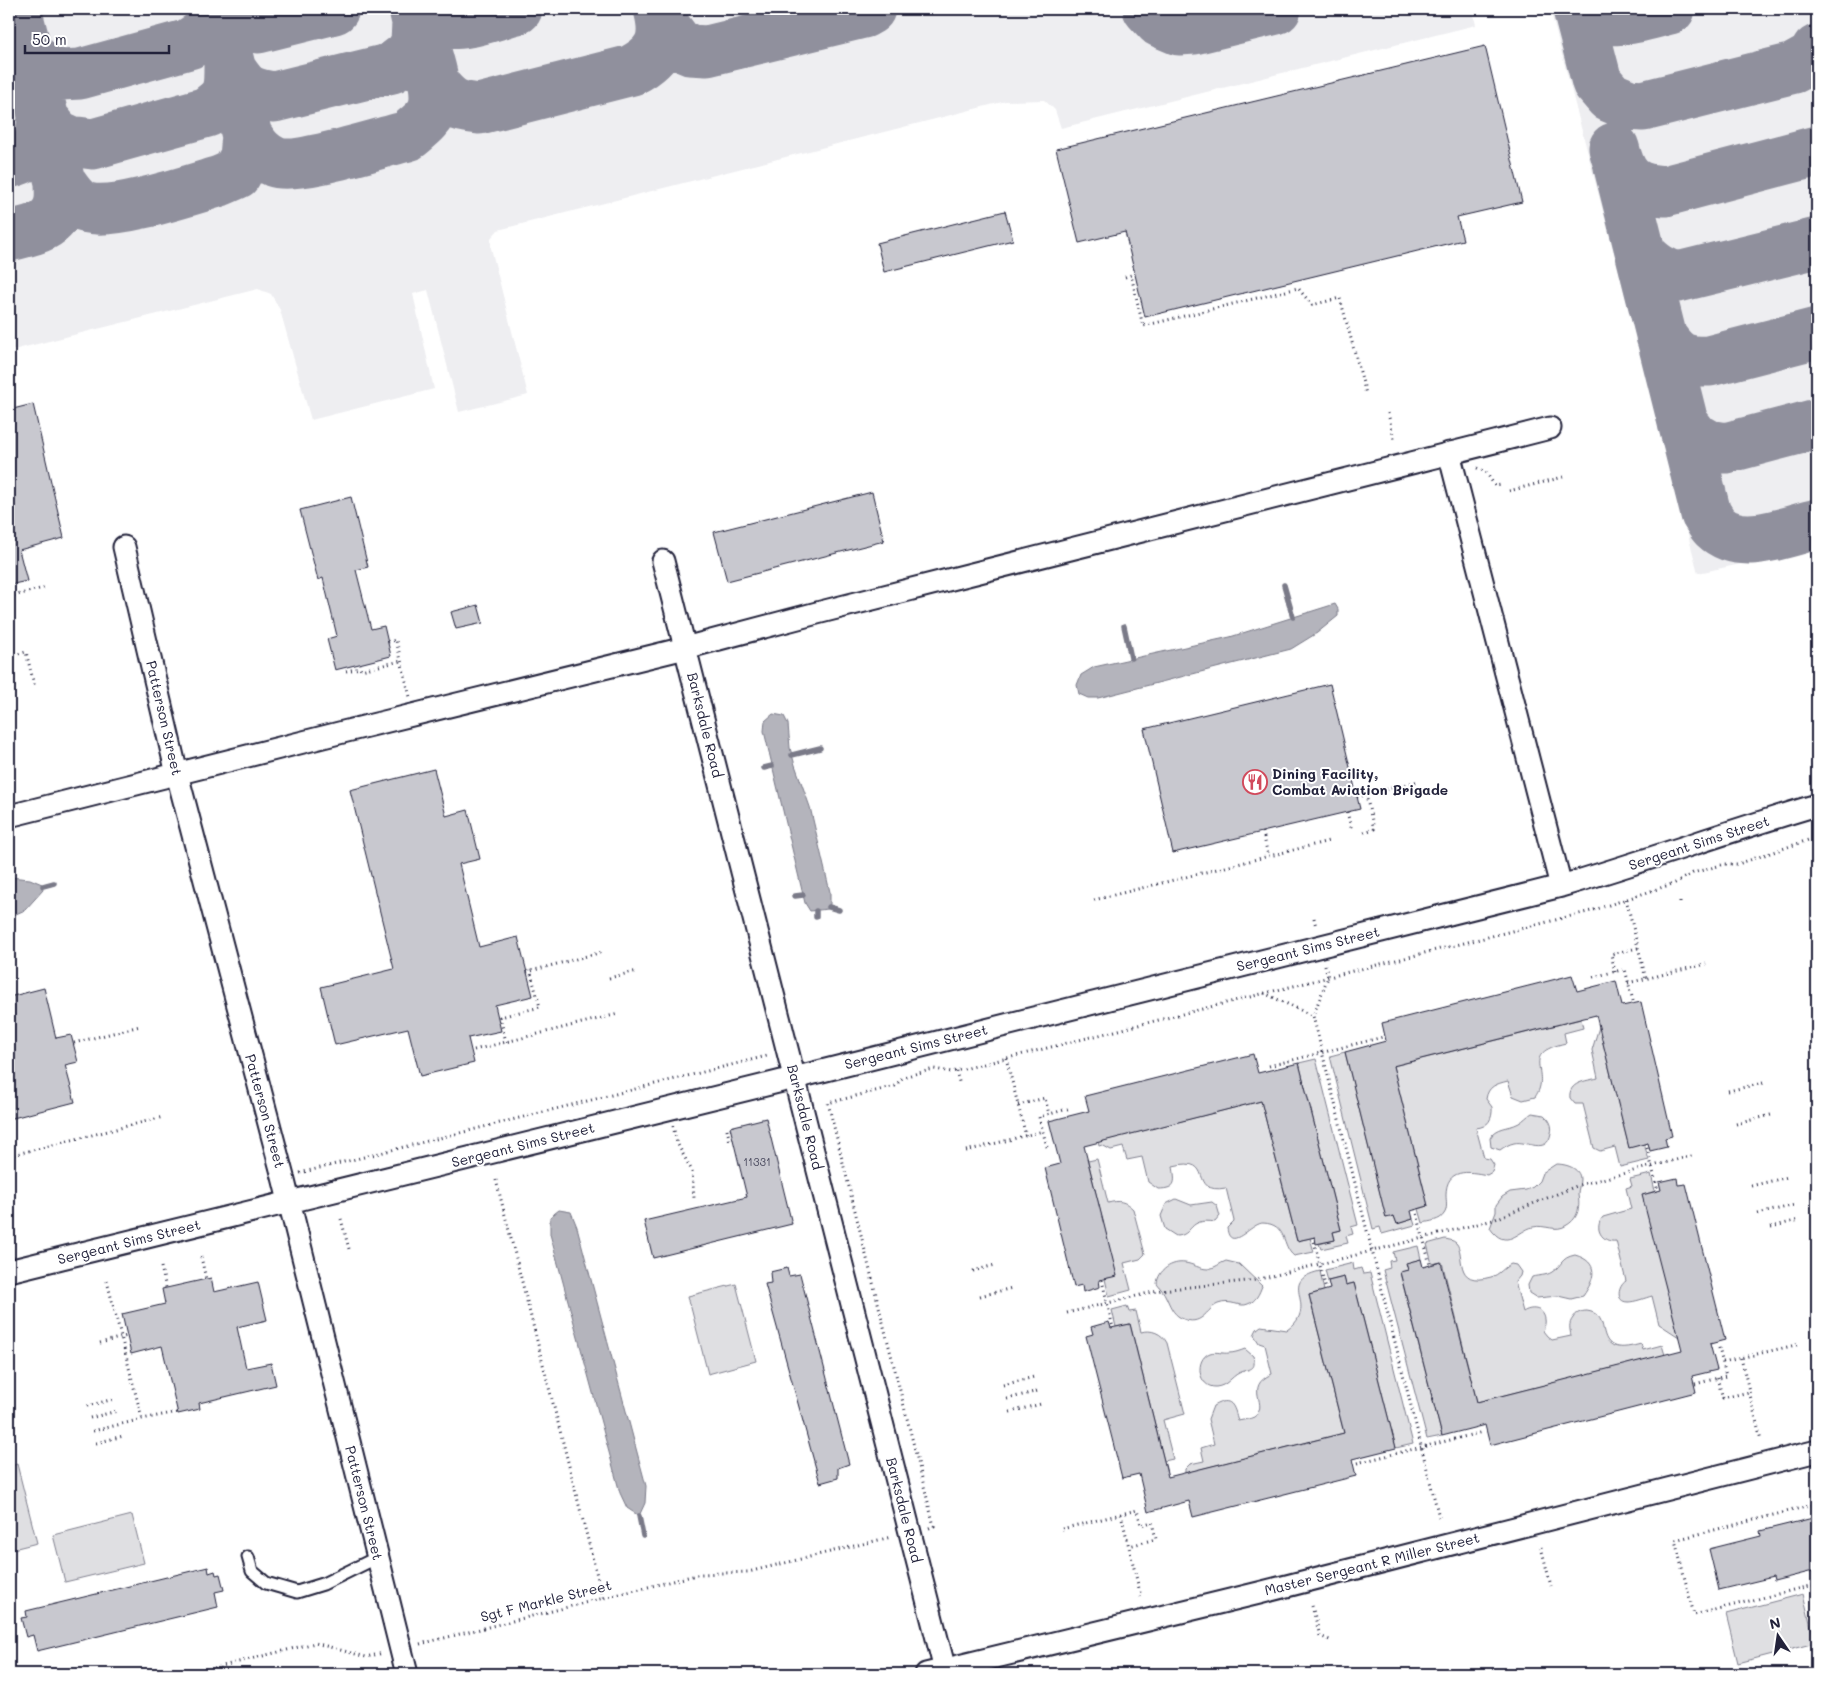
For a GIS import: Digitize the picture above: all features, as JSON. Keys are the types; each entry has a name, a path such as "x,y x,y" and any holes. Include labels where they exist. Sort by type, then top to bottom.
{"street":[{"path":"9,816 685,648 1550,428"},
{"path":"1449,453 1561,886"},
{"name":"Patterson Street","path":"124,547 177,774 289,1202 407,1674"},
{"name":"Barksdale Road","path":"663,561 910,1532 939,1673"},
{"name":"Sergeant Sims Street","path":"9,1271 794,1078 1561,886 1817,805"},
{"name":"Master Sergeant R Miller Street","path":"939,1673 1817,1451"}],"lane":[{"path":"248,1557 252,1571 266,1583 297,1592 323,1584 378,1558"}],"path":[{"path":"1124,277 1131,275 1143,326 1298,288 1312,305 1340,298 1366,394"},
{"path":"1388,413 1394,439"},
{"path":"1486,472 1495,486 1500,485"},
{"path":"1509,490 1563,477"},
{"path":"9,596 47,587"},
{"path":"388,642 396,640 415,714"},
{"path":"9,656 26,652 35,688"},
{"path":"346,671 360,668 361,670 401,661"},
{"path":"1357,797 1420,781"},
{"path":"1364,832 1374,829 1366,795"},
{"path":"1348,812 1352,831"},
{"path":"1263,832 1268,856"},
{"path":"960,1085 956,1071 1591,911 1675,883 1694,873 1725,864 1738,864 1817,837"},
{"path":"1094,900 1329,841"},
{"path":"1626,899 1646,979"},
{"path":"1314,918 1328,977 1313,1016 1440,1521"},
{"path":"1614,972 1610,954 1638,948"},
{"path":"506,1042 500,1017 540,1007 529,971 602,952"},
{"path":"1628,983 1706,964"},
{"path":"1593,977 1625,969 1632,1001"},
{"path":"609,978 637,971"},
{"path":"1264,993 1313,1016"},
{"path":"474,1050 618,1014"},
{"path":"74,1043 140,1026"},
{"path":"1269,1066 1383,1037"},
{"path":"300,1173 767,1056"},
{"path":"1006,1058 1026,1136"},
{"name":"Sgt F Markle Street","path":"190,1674 315,1643 366,1658 700,1574 748,1572 934,1526 828,1103 895,1086 903,1077 934,1069 956,1071"},
{"path":"1728,1091 1763,1083"},
{"path":"1018,1105 1045,1098 1049,1114"},
{"path":"1047,1147 1039,1117 1071,1108"},
{"path":"1736,1124 1772,1115"},
{"path":"9,1156 163,1117"},
{"path":"726,1129 730,1142"},
{"path":"966,1151 1043,1132"},
{"path":"1646,1143 1658,1191"},
{"path":"681,1149 693,1176 692,1190 694,1198"},
{"path":"1068,1313 1161,1290 1256,1280 1372,1251 1493,1220 1579,1185 1695,1155"},
{"path":"1751,1186 1788,1177"},
{"path":"496,1180 603,1599"},
{"path":"1758,1214 1795,1205"},
{"path":"1416,1209 1430,1265"},
{"path":"341,1219 349,1249"},
{"path":"1771,1227 1799,1220"},
{"path":"1313,1237 1326,1290"},
{"path":"201,1258 206,1279"},
{"path":"973,1271 995,1265"},
{"path":"161,1267 166,1288"},
{"path":"1102,1280 1114,1328"},
{"path":"107,1281 142,1419"},
{"path":"980,1296 1012,1288"},
{"path":"100,1343 127,1336"},
{"path":"1695,1384 1726,1376 1718,1344"},
{"path":"1723,1362 1800,1344"},
{"path":"1741,1358 1761,1440"},
{"path":"1003,1384 1034,1377"},
{"path":"1717,1378 1722,1398 1749,1392"},
{"path":"1007,1399 1038,1391"},
{"path":"87,1406 114,1399"},
{"path":"1010,1412 1041,1404"},
{"path":"90,1418 117,1411"},
{"path":"93,1431 178,1412"},
{"path":"1357,1463 1483,1432"},
{"path":"96,1443 123,1436"},
{"path":"1817,1504 1675,1540 1694,1615 1817,1584"},
{"path":"1062,1529 1137,1510 1141,1525 1152,1522 1156,1539 1129,1546"},
{"path":"1121,1514 1141,1597"},
{"path":"1541,1548 1551,1586"},
{"path":"1312,1606 1320,1636 1332,1641"}],"shaded area":[{"path":"9,9 1472,9 1476,25 1061,128 1055,110 1044,100 1006,101 498,230 491,238 491,248 528,395 459,412 428,290 413,294 434,389 311,420 280,310 271,294 258,289 9,351"},
{"path":"1550,9 1817,9 1817,548 1698,573"},
{"path":"1335,604 1338,609 1338,616 1317,633 1291,649 1098,698 1088,698 1079,694 1077,685 1081,675 1094,667 1230,637"},
{"path":"773,714 784,716 788,724 790,748 810,807 830,892 828,909 810,911 805,903 764,731 765,721"},
{"path":"9,877 30,879 42,884 43,890 25,910 9,917"},
{"path":"1581,1019 1583,1028 1564,1033 1566,1043 1551,1047 1539,1058 1541,1080 1535,1097 1523,1100 1513,1096 1508,1081 1491,1088 1486,1099 1492,1107 1491,1119 1484,1126 1476,1128 1484,1158 1490,1159 1494,1165 1492,1172 1487,1175 1466,1172 1454,1176 1447,1186 1444,1214 1437,1219 1423,1223 1419,1209 1428,1206 1393,1066"},
{"path":"1599,1027 1629,1147 1644,1144 1649,1160 1620,1167 1615,1147 1600,1151 1594,1148 1583,1104 1575,1104 1570,1098 1570,1093 1575,1085 1598,1078 1592,1050"},
{"path":"1345,1052 1386,1217 1394,1216 1397,1224 1413,1219 1415,1225 1382,1234 1380,1227 1373,1229 1330,1056"},
{"path":"1316,1059 1358,1225 1351,1227 1353,1234 1346,1236 1348,1243 1321,1249 1319,1244 1335,1240 1333,1232 1341,1230 1299,1063"},
{"path":"1261,1101 1297,1241 1310,1238 1314,1252 1294,1256 1287,1247 1280,1231 1271,1224 1258,1224 1237,1238 1232,1238 1227,1228 1234,1221 1226,1188 1214,1189 1207,1186 1199,1170 1194,1166 1186,1164 1173,1166 1174,1183 1169,1188 1158,1189 1148,1182 1142,1157 1127,1160 1123,1147 1111,1150 1102,1145 1099,1146 1098,1142"},
{"path":"1532,1113 1544,1115 1550,1123 1551,1133 1549,1140 1545,1144 1514,1143 1500,1150 1491,1147 1490,1138 1496,1131 1519,1123"},
{"path":"1097,1159 1108,1203 1122,1202 1133,1209 1145,1254 1140,1259 1124,1263 1131,1290 1109,1296 1105,1279 1116,1275 1088,1161"},
{"path":"1556,1164 1572,1167 1579,1175 1579,1207 1574,1219 1563,1227 1537,1226 1512,1238 1507,1239 1496,1235 1490,1228 1496,1212 1496,1205 1502,1197 1510,1192 1533,1187 1539,1181 1542,1173"},
{"path":"1651,1174 1655,1191 1643,1195 1679,1337 1659,1324 1652,1296 1631,1302 1621,1299 1619,1293 1621,1286 1626,1281 1616,1241 1607,1240 1600,1234 1599,1230 1600,1221 1603,1217 1631,1209 1626,1188 1632,1186 1630,1179"},
{"path":"1176,1199 1191,1205 1212,1202 1217,1206 1220,1216 1215,1222 1200,1222 1195,1224 1186,1233 1176,1236 1165,1229 1161,1216 1166,1204"},
{"path":"559,1210 571,1212 577,1227 646,1486 645,1503 639,1516 627,1508 620,1493 550,1234 550,1217"},
{"path":"1445,1239 1456,1243 1465,1274 1470,1278 1491,1277 1497,1275 1511,1264 1516,1265 1521,1272 1515,1282 1523,1312 1529,1309 1536,1309 1542,1312 1545,1321 1543,1331 1552,1340 1571,1336 1571,1320 1577,1314 1587,1311 1599,1317 1606,1338 1614,1346 1624,1347 1641,1344 1643,1350 1662,1345 1665,1355 1477,1402 1442,1262 1432,1264 1427,1244"},
{"path":"1418,1246 1421,1259 1407,1263 1408,1270 1400,1273 1442,1436 1427,1439 1383,1270 1390,1268 1389,1261 1395,1260 1393,1252"},
{"path":"1575,1255 1588,1262 1593,1272 1583,1296 1571,1299 1558,1296 1537,1298 1529,1293 1528,1285 1532,1277 1550,1273 1564,1260"},
{"path":"1226,1261 1239,1264 1262,1286 1255,1299 1245,1305 1227,1302 1218,1304 1203,1317 1194,1321 1181,1318 1175,1314 1157,1284 1160,1275 1166,1267 1175,1263 1185,1263 1208,1269"},
{"path":"1353,1263 1354,1270 1361,1268 1363,1274 1370,1273 1413,1444 1396,1448 1354,1283 1346,1285 1344,1277 1328,1281 1325,1270"},
{"path":"1320,1271 1324,1291 1309,1295 1344,1433 1185,1473 1185,1469 1190,1464 1204,1461 1201,1448 1214,1444 1208,1419 1213,1406 1228,1402 1233,1407 1238,1421 1252,1418 1258,1412 1260,1407 1259,1385 1263,1379 1272,1374 1265,1345 1259,1343 1254,1335 1261,1326 1287,1330 1297,1321 1301,1303 1300,1281"},
{"path":"736,1284 756,1361 708,1374 688,1296"},
{"path":"1127,1306 1129,1312 1136,1311 1141,1332 1149,1331 1156,1333 1167,1343 1185,1414 1163,1420 1173,1459 1164,1461 1130,1324 1116,1327 1112,1310"},
{"path":"1245,1349 1253,1356 1254,1364 1252,1368 1239,1373 1220,1386 1210,1386 1205,1383 1200,1373 1200,1367 1205,1356 1212,1352 1231,1353"},
{"path":"17,1464 37,1543 9,1550 9,1467"},
{"path":"132,1515 144,1563 65,1582 53,1535"},
{"path":"1803,1594 1815,1643 1738,1663 1726,1614"}],"building":[{"path":"1485,46 1522,202 1457,217 1463,240 1145,317 1125,232 1079,243 1056,149"},
{"path":"1005,211 1013,240 884,272 877,243"},
{"path":"33,404 64,538 19,550 27,581 9,585 9,410"},
{"path":"872,492 884,541 727,581 714,532"},
{"path":"351,497 368,567 356,570 371,629 384,626 391,656 335,670 327,639 337,636 323,578 318,580 300,510"},
{"path":"478,605 483,623 456,629 451,612"},
{"name":"Dining Facility, Combat Aviation Brigade","path":"1330,684 1360,809 1173,853 1144,729"},
{"path":"434,769 446,816 468,810 480,859 459,864 479,947 518,937 533,996 495,1005 501,1031 468,1038 474,1063 420,1076 408,1028 335,1045 321,987 394,969 350,790"},
{"path":"1572,975 1577,991 1616,981 1622,1006 1641,1002 1672,1136 1665,1138 1667,1147 1650,1151 1648,1143 1629,1148 1596,1015 1393,1066 1428,1206 1411,1211 1413,1219 1397,1224 1394,1216 1386,1218 1345,1052 1386,1041 1382,1023"},
{"path":"44,988 56,1038 71,1035 78,1062 65,1065 75,1102 9,1119 9,997"},
{"path":"1253,1054 1258,1073 1299,1063 1341,1230 1333,1232 1335,1240 1316,1244 1315,1237 1297,1241 1261,1101 1084,1146 1117,1276 1099,1280 1100,1287 1083,1292 1082,1285 1074,1287 1045,1168 1060,1164 1049,1121 1089,1111 1085,1096"},
{"path":"766,1118 792,1224 653,1258 644,1221 747,1197 730,1127"},
{"path":"1677,1178 1678,1185 1686,1184 1725,1340 1710,1344 1717,1370 1692,1376 1696,1392 1490,1445 1485,1425 1442,1436 1400,1272 1408,1270 1406,1263 1421,1259 1423,1267 1441,1262 1477,1402 1682,1350 1642,1195 1661,1190 1659,1182"},
{"path":"787,1268 789,1276 800,1274 849,1464 838,1468 838,1478 820,1483 765,1284 771,1283 770,1272"},
{"path":"1344,1277 1346,1285 1354,1283 1396,1448 1352,1459 1356,1476 1193,1517 1189,1501 1148,1512 1139,1474 1122,1478 1086,1336 1093,1334 1091,1327 1109,1322 1111,1328 1130,1324 1168,1477 1344,1433 1309,1295 1330,1289 1328,1281"},
{"path":"211,1278 214,1292 258,1282 267,1320 237,1327 246,1368 271,1363 276,1385 199,1403 200,1409 178,1414 162,1346 131,1354 122,1314 165,1304 162,1289"},
{"path":"1817,1517 1817,1570 1774,1581 1773,1577 1719,1590 1709,1549 1761,1536 1760,1531"},
{"path":"208,1567 209,1573 215,1571 216,1575 220,1574 224,1590 215,1592 218,1607 37,1651 33,1635 26,1637 21,1618 27,1617 26,1611"}],"waterway":[{"path":"1284,585 1293,617"},
{"path":"1124,626 1131,658"},
{"path":"792,755 820,748"},
{"path":"764,768 772,766"},
{"path":"43,886 54,883"},
{"path":"795,896 803,895"},
{"path":"829,907 839,910"},
{"path":"816,911 816,917"},
{"path":"639,1516 643,1536"}],"taxiway":[{"path":"16,9 60,182 79,204 88,208 116,208 134,205 220,181 236,174 245,157 247,136"},
{"path":"27,51 43,69 60,75 80,74 189,44 207,32 214,15 214,9"},
{"path":"216,9 247,136 266,158 275,162 286,163 320,159 408,136 427,119 434,106 434,87 430,64 417,22"},
{"path":"218,9 222,15 235,24 258,28 334,9"},
{"path":"229,67 247,89 258,94 274,97 392,68 409,55 416,43 417,22 414,9"},
{"path":"420,9 430,18 453,24 479,20 517,9"},
{"path":"434,85 453,103 479,109 632,70 649,58 659,46 662,30 659,9"},
{"path":"662,23 677,43 690,50 707,51 863,13 870,9"},
{"path":"1148,9 1160,22 1179,30 1194,29 1276,9"},
{"path":"1578,9 1597,82 1610,97 1629,105 1643,106 1794,68 1812,58 1817,50"},
{"path":"1585,9 1595,15 1616,20 1670,9"},
{"path":"43,118 57,135 70,141 93,144 207,112 226,93 229,82 229,67"},
{"path":"9,163 19,160 36,148 39,142 43,118"},
{"path":"1614,148 1621,168 1630,181 1644,188 1665,191 1817,151"},
{"path":"1619,167 1706,514 1715,527 1726,534 1738,538 1764,538 1817,524"},
{"path":"9,236 32,230 52,219 60,202 60,182"},
{"path":"1641,254 1658,268 1678,277 1817,243"},
{"path":"1661,336 1671,349 1681,357 1693,361 1709,361 1817,333"},
{"path":"1683,423 1694,437 1708,445 1726,448 1817,424"}],"place":[{"name":"Dining Facility, Combat Aviation Brigade","path":"1255,782"}]}
